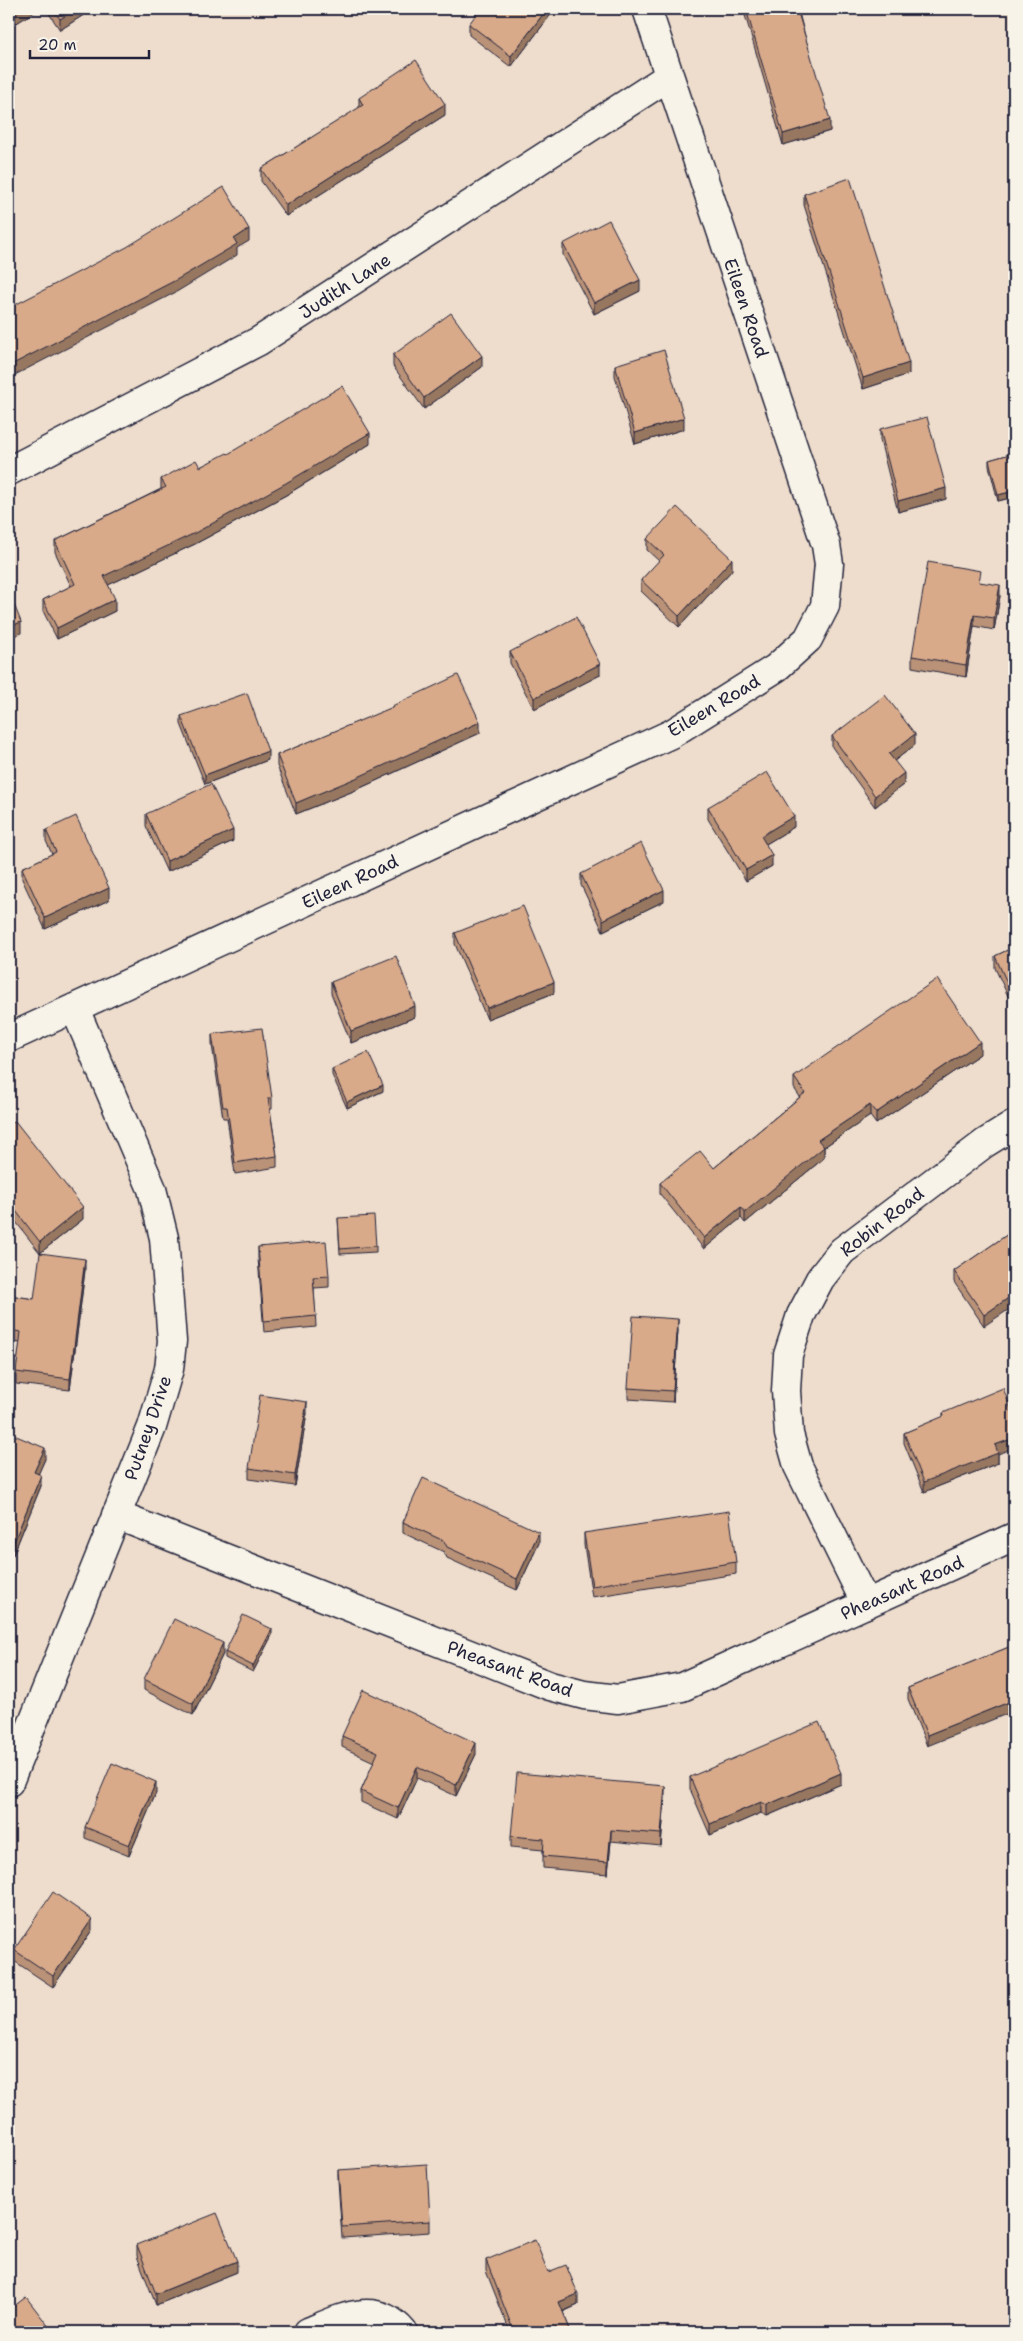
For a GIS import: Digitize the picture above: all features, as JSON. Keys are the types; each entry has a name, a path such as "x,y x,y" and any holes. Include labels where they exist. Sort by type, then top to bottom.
{"street":[{"name":"Eileen Road","path":"9,1038 671,734 762,678 808,639 825,606 829,564 826,545 668,77 647,9"},
{"name":"Judith Lane","path":"9,471 259,341 668,77"},
{"name":"Putney Drive","path":"9,1782 163,1396 170,1360 171,1312 164,1238 152,1189 75,1009"},
{"name":"Robin Road","path":"866,1604 798,1466 789,1434 786,1391 788,1355 801,1315 820,1279 842,1251 985,1143 1014,1125"},
{"name":"Pheasant Road","path":"116,1515 550,1686 584,1695 618,1699 682,1687 1014,1537"},
{"path":"308,2332 347,2316 363,2312 377,2314 391,2321 402,2332"}],"building":[{"path":"9,9 21,9 15,13 13,10 9,12"},
{"path":"53,9 76,9 60,19"},
{"path":"480,9 547,9 511,56 469,24"},
{"path":"746,9 797,9 830,120 783,134"},
{"path":"416,60 445,104 286,205 261,169 363,105 359,98"},
{"path":"850,178 909,363 863,378 804,194"},
{"path":"224,187 249,229 234,239 237,244 178,279 9,366 9,308 127,247"},
{"path":"609,220 640,280 594,303 563,244"},
{"path":"451,313 482,356 424,398 393,355"},
{"path":"664,350 684,418 635,433 615,365"},
{"path":"342,386 370,433 286,483 195,533 104,576 115,599 57,628 43,600 75,584 55,541 166,487 161,479 196,460 200,467 228,454"},
{"path":"927,417 946,488 898,501 880,429"},
{"path":"1014,453 1014,491 998,495 989,460"},
{"path":"677,507 732,559 679,616 641,580 664,555 647,539"},
{"path":"928,562 981,571 979,582 1000,585 994,618 974,615 966,665 912,656"},
{"path":"9,592 21,622 9,627"},
{"path":"576,617 600,664 534,698 510,652"},
{"path":"458,675 480,722 296,803 277,755 393,707"},
{"path":"247,693 268,751 205,775 181,716"},
{"path":"885,695 915,734 889,754 904,773 875,796 832,736"},
{"path":"767,772 794,816 761,836 772,855 746,870 708,807"},
{"path":"211,784 233,830 167,861 146,814"},
{"path":"76,816 109,888 45,918 22,868 56,852 46,830"},
{"path":"641,843 664,890 603,920 581,874"},
{"path":"523,906 554,982 487,1008 455,933"},
{"path":"1014,947 1014,998 995,956"},
{"path":"396,956 415,1006 351,1031 331,982"},
{"path":"937,979 980,1042 876,1113 870,1105 818,1140 824,1147 745,1212 741,1207 704,1238 660,1183 700,1151 714,1168 805,1093 794,1077"},
{"path":"262,1028 272,1098 268,1098 277,1156 235,1163 227,1107 223,1107 212,1034"},
{"path":"368,1052 383,1085 347,1102 332,1069"},
{"path":"15,1121 83,1207 40,1242 9,1202 9,1126"},
{"path":"374,1216 376,1246 340,1249 338,1218"},
{"path":"1014,1230 1014,1294 984,1315 954,1271"},
{"path":"326,1241 329,1276 313,1277 316,1316 264,1321 258,1247"},
{"path":"40,1253 85,1259 70,1379 16,1372 21,1332 9,1330 9,1295 34,1299"},
{"path":"633,1316 678,1319 673,1391 628,1388"},
{"path":"1003,1388 1014,1417 1014,1438 995,1445 998,1453 924,1482 904,1433 944,1416 943,1413"},
{"path":"260,1395 307,1402 295,1475 249,1468"},
{"path":"9,1433 45,1448 34,1472 41,1475 13,1544 9,1543"},
{"path":"423,1478 539,1532 517,1579 447,1547 444,1541 403,1522"},
{"path":"729,1511 736,1562 592,1586 584,1533"},
{"path":"243,1615 272,1629 253,1666 225,1652"},
{"path":"174,1619 223,1643 193,1704 144,1679"},
{"path":"1014,1645 1014,1700 927,1735 908,1688"},
{"path":"363,1690 476,1743 456,1785 417,1767 398,1808 361,1791 378,1752 342,1736"},
{"path":"819,1722 841,1773 767,1805 761,1802 710,1824 690,1777"},
{"path":"112,1763 156,1782 129,1845 85,1827"},
{"path":"517,1773 665,1786 661,1834 611,1830 608,1862 543,1856 544,1839 511,1836"},
{"path":"53,1892 92,1919 53,1976 14,1950"},
{"path":"427,2164 430,2221 342,2227 338,2170"},
{"path":"217,2213 237,2261 156,2294 137,2245"},
{"path":"535,2240 548,2272 566,2265 578,2294 559,2302 571,2332 514,2332 486,2260"},
{"path":"26,2297 53,2332 9,2332 9,2310"}]}
